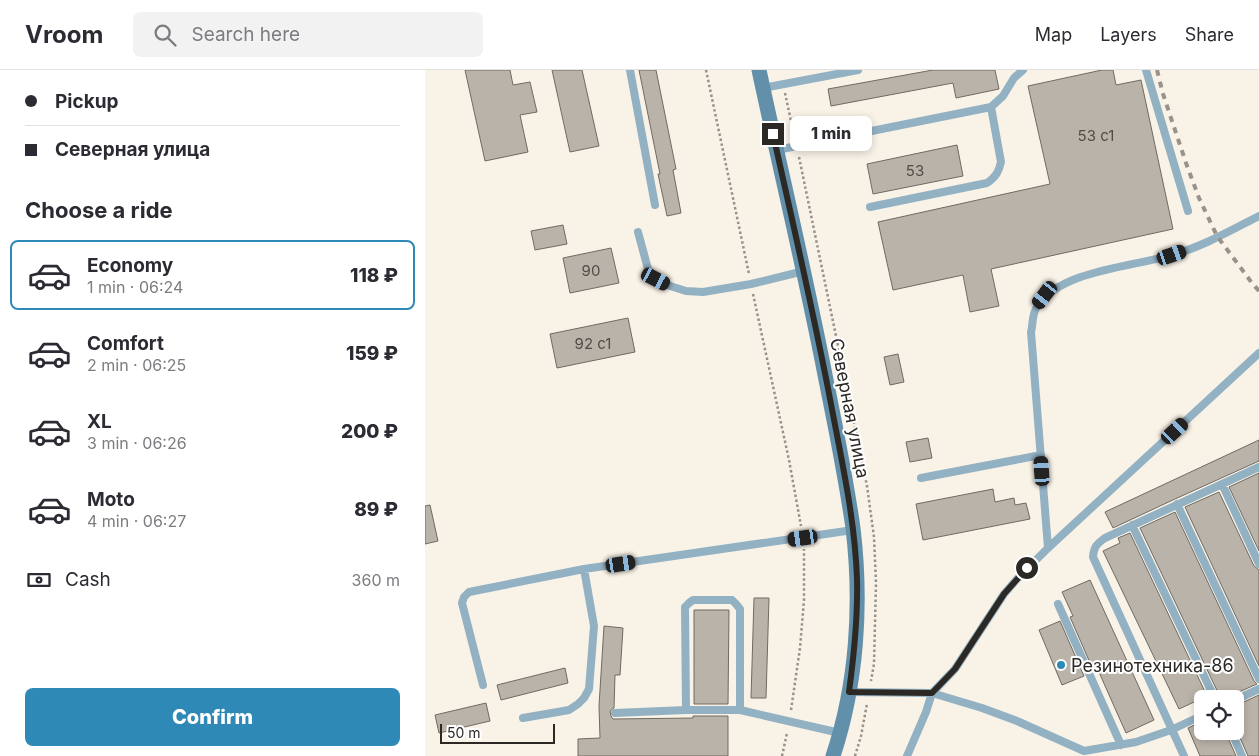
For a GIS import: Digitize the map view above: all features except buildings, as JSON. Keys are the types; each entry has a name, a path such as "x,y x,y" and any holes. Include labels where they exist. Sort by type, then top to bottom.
{"main road":[{"name":"Северная улица","path":"759,70 817,329 843,464 853,530 857,579 856,629 849,692 833,756"}],"lane":[{"path":"630,70 655,205"},
{"path":"763,88 855,70"},
{"path":"777,150 991,107 1003,96 1014,78 1023,70"},
{"path":"1146,70 1188,211"},
{"path":"870,207 987,183 994,178 1001,162 991,107"},
{"path":"1048,548 1031,332 1035,309 1045,295 1066,282 1093,273 1172,255 1190,249 1259,216"},
{"path":"638,232 648,269 656,279 686,291 703,292 751,284 804,271"},
{"path":"907,756 932,693 955,669 1004,594 1017,579 1259,353"},
{"path":"921,478 1041,455"},
{"path":"1184,756 1093,556 1093,549 1105,538 1259,467"},
{"path":"1222,484 1259,564"},
{"path":"1177,504 1259,679"},
{"path":"1132,525 1211,690"},
{"path":"483,685 463,603 463,597 469,592 584,569 853,530"},
{"path":"523,718 569,710 578,704 589,689 594,626 584,569"},
{"path":"687,710 685,607 693,600 732,600 740,609 740,710"},
{"path":"1058,604 1121,745"},
{"path":"1244,696 1259,689"},
{"path":"849,692 932,693 1017,721 1087,754 1136,742 1171,730 1194,719"},
{"path":"615,713 740,710 840,733"},
{"path":"1235,740 1242,756"}],"path":[{"path":"706,70 789,460 803,538 804,600 801,648 782,756"}],"railway":[{"path":"1157,70 1163,94 1199,198 1217,236 1259,291"}],"place":[{"name":"Резинотехника-86","path":"1061,665"}],"route":[{"path":"773,134 817,329 843,464 853,530 857,579 856,629 849,692 932,693 955,669 1004,594 1027,568"}]}
